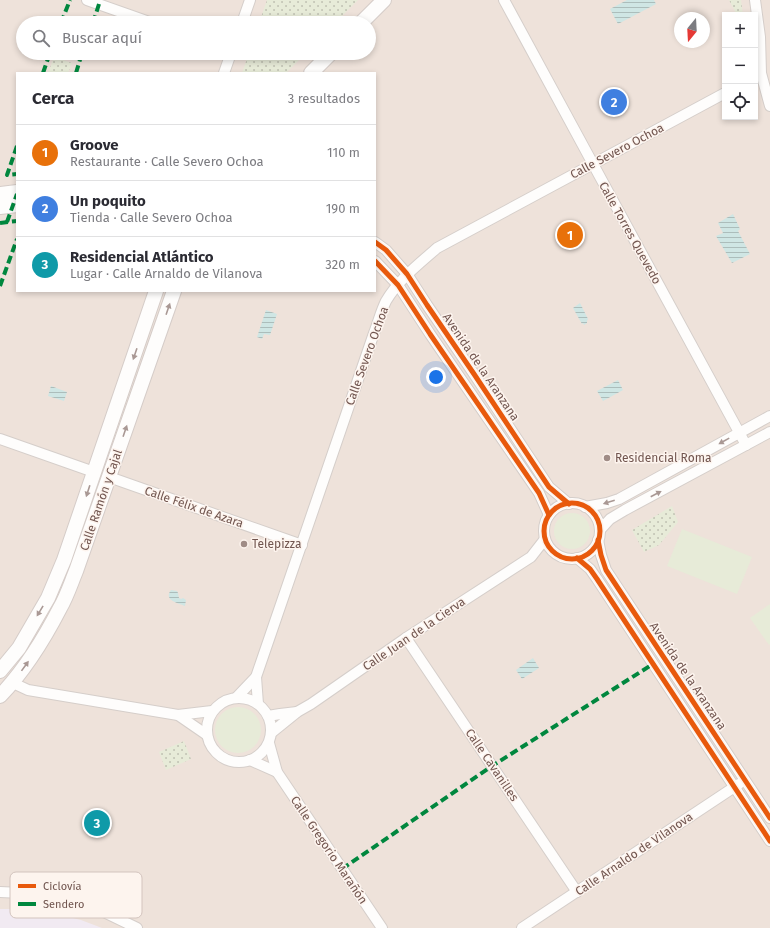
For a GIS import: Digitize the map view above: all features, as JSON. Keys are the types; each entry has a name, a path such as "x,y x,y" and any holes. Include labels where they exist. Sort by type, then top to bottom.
{"street":[{"path":"87,0 132,16"},
{"path":"244,16 250,0"},
{"path":"368,16 384,0"},
{"name":"Calle Torres Quevedo","path":"504,0 746,445"},
{"path":"755,0 760,37 762,73 770,106"},
{"path":"224,72 229,60"},
{"path":"312,72 324,60"},
{"name":"Calle Severo Ochoa","path":"258,704 256,677 374,333 386,302 398,285 407,274 438,248 722,95"},
{"path":"0,194 16,192"},
{"path":"0,207 16,205"},
{"name":"Avenida de la Aranzana","path":"376,243 386,250 407,274 549,487 569,504"},
{"name":"Avenida de la Aranzana","path":"376,262 398,285 539,493 549,515"},
{"name":"Calle Ramón y Cajal","path":"0,671 19,648 48,598 64,560 156,292"},
{"name":"Calle Ramón y Cajal","path":"0,696 13,682 35,652 61,607 76,571 174,292"},
{"path":"585,507 619,499 770,416"},
{"path":"600,530 610,519 625,510 770,432"},
{"path":"0,439 94,472"},
{"name":"Calle Félix de Azara","path":"109,477 302,545"},
{"path":"569,504 577,504 585,507 593,513 598,521 600,530 594,549 586,555 578,558 565,558 553,552 545,539 544,526 549,515 558,507 569,504"},
{"name":"Calle Juan de la Cierva","path":"270,738 297,712 311,704 406,638 531,557 545,539"},
{"name":"Avenida de la Aranzana","path":"598,540 606,570 770,818"},
{"name":"Calle Juan de la Cierva","path":"531,557 553,552"},
{"name":"Avenida de la Aranzana","path":"578,558 590,569 597,579 770,841"},
{"name":"Calle Cavanilles","path":"406,638 577,892"},
{"name":"Calle Severo Ochoa","path":"236,698 256,677"},
{"path":"13,682 28,690 178,715 212,711"},
{"path":"236,698 244,698 258,704 268,716 271,725 270,738 264,750 258,756 241,762 223,758 215,752 207,735 207,727 212,711 219,704 236,698"},
{"name":"Calle Juan de la Cierva","path":"268,716 297,712"},
{"path":"178,715 207,735"},
{"name":"Calle Gregorio Marañón","path":"270,738 277,772 382,928"},
{"path":"250,760 277,772"},
{"name":"Calle Arnaldo de Vilanova","path":"522,928 746,780"},
{"path":"0,892 10,892"},
{"path":"116,918 137,928"}],"shaded area":[{"path":"0,0 770,0 770,928 0,928"},
{"path":"0,909 10,909 10,918 73,918 102,928 0,928"}],"green space":[{"path":"267,0 358,0 342,16 261,16"},
{"path":"729,0 741,0 743,12 735,12"},
{"path":"53,60 63,60 72,63 68,72 48,72"},
{"path":"247,60 299,60 287,72 242,72"},
{"path":"672,506 678,522 659,545 644,552 632,530"},
{"path":"576,513 585,518 589,524 589,538 585,544 576,549 568,549 559,544 555,538 554,527 559,518 565,514"},
{"path":"682,529 752,557 737,594 667,566"},
{"path":"770,604 770,644 769,645 750,618"},
{"path":"238,707 251,711 257,717 261,730 257,743 251,749 238,753 225,749 219,743 215,730 219,717 225,711"},
{"path":"184,741 191,759 166,770 159,752"}],"water":[{"path":"627,0 654,0 656,4 618,24 610,9"},
{"path":"733,214 740,229 738,231 750,254 732,263 716,236 723,233 718,223"},
{"path":"580,303 588,319 587,323 584,325 573,308"},
{"path":"266,310 277,314 270,335 264,334 262,339 257,337"},
{"path":"618,380 623,390 603,401 597,391"},
{"path":"51,386 67,392 64,401 48,396"},
{"path":"171,590 177,591 179,598 186,600 185,606 170,599 169,593"},
{"path":"533,658 539,668 522,679 516,670"}],"marked path":[{"path":"64,16 70,0"},
{"path":"95,16 99,4"},
{"path":"43,72 48,60"},
{"path":"76,72 80,60"},
{"path":"16,149 7,175 16,174"},
{"path":"7,222 16,197"},
{"path":"0,223 16,221"},
{"path":"0,286 16,242"},
{"path":"342,869 492,766 653,664"}],"cycle path":[{"path":"376,243 386,250 407,274 549,487 569,504"},
{"path":"376,262 398,285 539,493 549,515"},
{"path":"572,503 587,508 595,516 600,531 595,546 587,554 572,559 557,554 549,546 544,531 549,516 557,508 572,503"},
{"path":"598,540 606,570 770,818"},
{"path":"577,558 590,569 597,579 770,841"}],"place":[{"name":"Un poquito","path":"614,102"},
{"name":"Groove","path":"570,235"},
{"name":"Residencial Roma","path":"607,458"},
{"name":"Telepizza","path":"244,544"},
{"name":"Residencial Atlántico","path":"97,823"}]}
